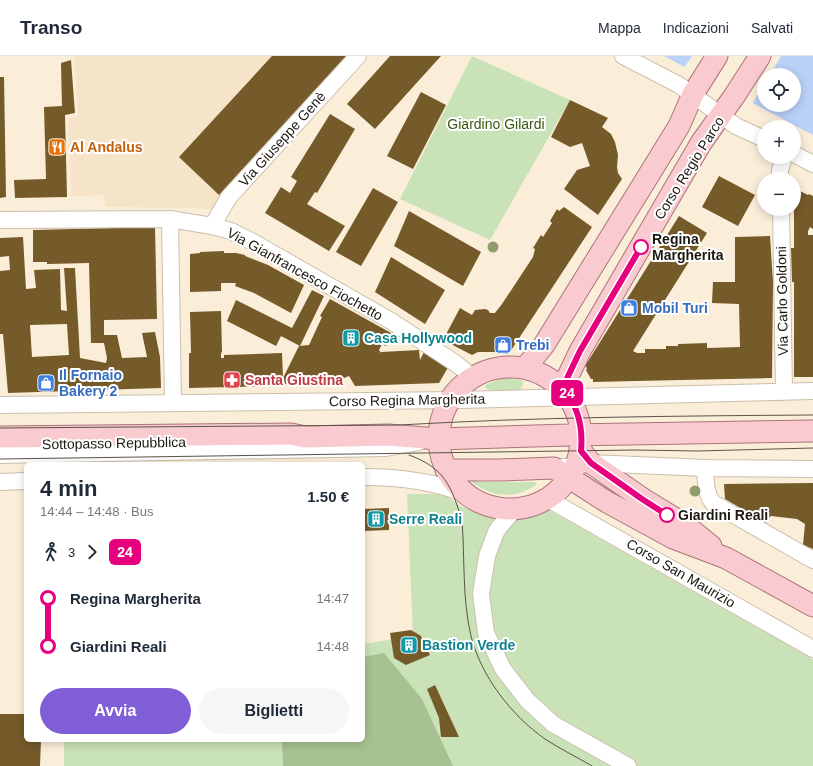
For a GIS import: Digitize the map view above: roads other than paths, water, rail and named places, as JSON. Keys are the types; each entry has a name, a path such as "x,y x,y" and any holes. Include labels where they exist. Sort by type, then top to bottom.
{"main road":[{"path":"525,368 544,346 679,126 698,86 717,56"},
{"name":"Corso Regio Parco","path":"566,393 588,337 702,143 760,56"},
{"path":"507,366 525,368 545,375 566,393 579,418 575,460 548,499 533,506 515,509 498,508 481,503 466,494 446,470 442,463 438,439 440,422 450,399 460,387 473,377 489,370 507,366"},
{"name":"Corso Regina Margherita","path":"446,470 500,470 813,431"},
{"name":"Corso Regina Margherita","path":"228,438 291,434 305,436 388,435 438,439 575,460"},
{"name":"Sottopasso Repubblica","path":"0,437 228,438"},
{"name":"Sottopasso Repubblica","path":"0,444 228,438"},
{"name":"Corso San Maurizio","path":"575,460 607,502 673,538 726,558 813,606"}],"street":[{"name":"Via Giuseppe Genè","path":"212,226 229,197 358,56"},
{"path":"623,56 679,85 698,86 721,115 736,126 757,136"},
{"path":"801,158 813,164"},
{"name":"Via Carlo Goldoni","path":"780,216 784,392"},
{"name":"Via Gianfrancesco Fiochetto","path":"0,220 170,219 212,226 231,231 391,321 455,363 473,377"},
{"path":"170,219 173,403"},
{"name":"Corso Regina Margherita","path":"0,405 450,399 566,393 813,392"},
{"name":"Corso Regina Margherita","path":"0,430 390,427 438,439"},
{"name":"Corso Regina Margherita","path":"0,455 386,448 438,439"},
{"name":"Corso Regina Margherita","path":"575,460 706,468 813,469"},
{"path":"706,468 707,493 712,503 813,560"},
{"path":"365,477 389,477 429,482 466,494"},
{"path":"0,482 24,482"},
{"name":"Corso San Maurizio","path":"548,499 813,649"},
{"path":"515,509 496,532 487,556 481,594 486,633 503,669 527,700 553,724 628,766"}],"water":[{"path":"664,56 813,56 813,135 801,129 801,120 785,120 770,112 801,112 801,68 757,68 757,105"}],"tram line":[{"path":"0,428 399,425 658,416 813,415"},
{"path":"0,459 635,450 698,451 813,448"},
{"path":"409,455 421,460 439,472 450,488 458,508 462,520 465,593 468,622 476,651 490,680 509,706 532,729 551,743 592,766"}],"place":[{"name":"Al Andalus","path":"57,147"},
{"name":"Regina Margherita","path":"641,247"},
{"name":"Mobil Turi","path":"629,308"},
{"name":"Casa Hollywood","path":"351,338"},
{"name":"Trebi","path":"503,345"},
{"name":"Santa Giustina","path":"232,380"},
{"name":"Il Fornaio Bakery 2","path":"46,383"},
{"name":"Giardini Reali","path":"667,515"},
{"name":"Serre Reali","path":"376,519"},
{"name":"Bastion Verde","path":"409,645"}],"park label":[{"name":"Giardino Gilardi","path":"496,124"}]}
